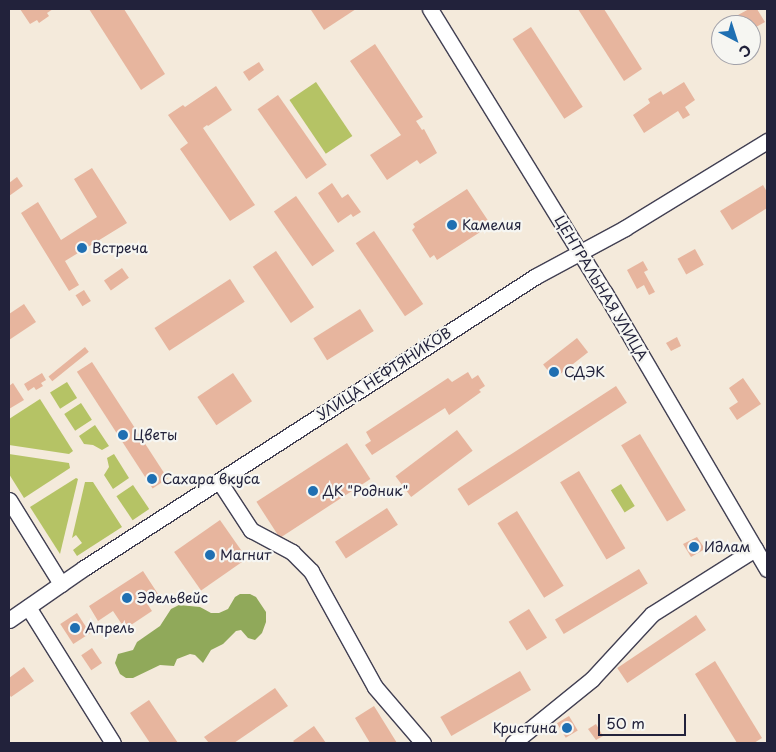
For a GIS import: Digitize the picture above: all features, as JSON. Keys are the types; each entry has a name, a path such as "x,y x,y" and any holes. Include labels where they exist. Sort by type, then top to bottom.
{"street":[{"name":"ЦЕНТРАЛЬНАЯ УЛИЦА","path":"430,9 580,251 767,569"},
{"name":"УЛИЦА НЕФТЯНИКОВ","path":"9,620 61,584 536,276 660,208 767,141"},
{"path":"219,481 251,530 292,552 311,571 375,686 423,743"},
{"path":"9,500 61,584"},
{"path":"513,743 592,679 652,614 756,549"},
{"path":"28,607 114,743"}],"green space":[{"path":"316,82 352,136 326,154 289,100"},
{"path":"67,382 77,398 60,409 50,393"},
{"path":"40,399 73,451 69,454 9,445 9,419"},
{"path":"81,403 92,420 75,431 64,414"},
{"path":"95,425 109,446 102,450 93,445 84,444 79,436"},
{"path":"9,454 69,463 70,468 24,498 9,474"},
{"path":"114,454 129,478 113,489 104,475 109,467 107,458"},
{"path":"76,478 78,479 60,554 30,507"},
{"path":"85,482 93,482 122,527 77,556 73,550 82,543 76,535 72,538"},
{"path":"621,484 635,506 625,512 611,490"},
{"path":"133,485 149,509 133,520 116,496"},
{"path":"240,594 250,594 256,597 266,612 266,622 262,633 255,640 248,638 241,630 236,631 223,644 211,650 203,663 195,655 190,654 177,659 174,666 160,665 133,678 126,678 120,674 115,663 118,654 133,650 137,642 160,626 171,609 179,605 200,607 211,613 219,613 228,609 235,597"}],"building":[{"path":"20,9 53,9 47,13 49,16 39,23 37,20 30,24"},
{"path":"89,9 124,9 165,74 141,90"},
{"path":"356,9 324,30 311,10"},
{"path":"578,9 604,9 642,69 624,81"},
{"path":"749,9 757,9 761,15 738,15"},
{"path":"761,16 765,22 761,24"},
{"path":"531,27 583,107 564,119 513,39"},
{"path":"375,44 423,117 416,121 422,130 424,129 437,153 420,164 417,160 387,180 370,155 401,135 350,61"},
{"path":"259,62 264,70 249,81 243,72"},
{"path":"684,82 695,100 685,107 690,115 683,119 678,111 644,133 633,115 650,103 648,99 661,91 663,95"},
{"path":"216,86 232,110 203,128 255,205 230,221 180,149 188,143 168,115 183,105 185,107"},
{"path":"278,95 327,165 306,179 258,109"},
{"path":"92,168 127,223 65,261 79,285 69,291 21,213 38,202 61,240 97,217 74,179"},
{"path":"17,177 23,186 9,196 9,183"},
{"path":"332,183 342,198 348,194 361,212 353,217 351,214 338,223 318,193"},
{"path":"763,185 767,192 767,208 732,230 720,211"},
{"name":"Камелия","path":"467,189 491,225 437,260 434,255 430,258 412,230 415,227 413,224"},
{"path":"296,196 334,251 312,266 274,211"},
{"path":"374,231 423,304 405,316 356,243"},
{"path":"695,249 704,265 686,274 678,259"},
{"path":"276,251 314,307 291,323 253,267"},
{"path":"643,261 648,270 644,272 655,292 649,295 644,285 637,289 627,270"},
{"path":"122,268 129,278 111,290 104,281"},
{"path":"230,279 245,302 169,351 155,328"},
{"path":"84,290 91,301 82,306 76,295"},
{"path":"24,304 36,322 9,340 9,314"},
{"path":"360,309 374,331 327,360 313,338"},
{"path":"677,337 681,346 671,351 666,343"},
{"path":"577,338 588,352 554,379 543,364"},
{"path":"85,347 89,352 52,381 48,377"},
{"path":"92,362 168,479 153,488 77,372"},
{"path":"468,372 472,379 478,375 485,386 479,390 481,392 449,415 445,408 372,455 365,445 371,441 366,432 448,378 452,382"},
{"path":"42,373 46,380 41,383 43,386 36,390 34,387 28,391 24,384"},
{"path":"233,373 252,401 216,425 197,397"},
{"path":"743,378 761,404 737,420 729,408 738,402 729,388"},
{"path":"13,383 24,400 9,409 9,386"},
{"path":"616,386 627,403 468,506 457,489"},
{"path":"457,430 473,451 411,497 396,476"},
{"path":"640,434 686,510 667,522 621,445"},
{"name":"ДК \"Родник\"","path":"347,443 370,479 280,538 256,502"},
{"path":"579,471 625,548 606,559 560,482"},
{"path":"387,508 398,525 346,559 335,542"},
{"path":"517,511 564,586 544,598 497,523"},
{"name":"Магнит","path":"220,520 247,559 201,591 174,552"},
{"name":"Идлам","path":"697,537 705,549 691,557 683,544"},
{"path":"639,569 648,584 564,634 555,619"},
{"name":"Эдельвейс","path":"143,571 158,594 146,602 152,611 125,629 113,611 98,621 89,606"},
{"path":"529,609 547,638 527,651 509,622"},
{"name":"Апрель","path":"77,613 90,633 73,644 60,624"},
{"path":"696,615 706,630 627,683 617,668"},
{"path":"92,648 102,663 91,670 81,655"},
{"path":"715,661 762,738 754,743 737,743 695,674"},
{"path":"24,667 34,681 11,697 9,694 9,678"},
{"path":"520,671 531,690 451,736 440,717"},
{"path":"275,688 288,706 234,743 209,743 204,737"},
{"path":"149,700 178,743 150,743 130,713"},
{"path":"374,706 397,743 370,743 355,718"},
{"name":"Кристина","path":"569,716 578,731 566,738 557,723"},
{"path":"596,724 603,736 596,740 588,729"},
{"path":"314,726 326,743 295,743 293,741"}],"place":[{"name":"Камелия","path":"452,225"},
{"name":"Встреча","path":"82,248"},
{"name":"СДЭК","path":"554,372"},
{"name":"Цветы","path":"123,435"},
{"name":"Сахара вкуса","path":"152,479"},
{"name":"ДК \"Родник\"","path":"313,491"},
{"name":"Идлам","path":"694,547"},
{"name":"Магнит","path":"210,555"},
{"name":"Эдельвейс","path":"127,598"},
{"name":"Апрель","path":"75,628"},
{"name":"Кристина","path":"567,728"}]}
